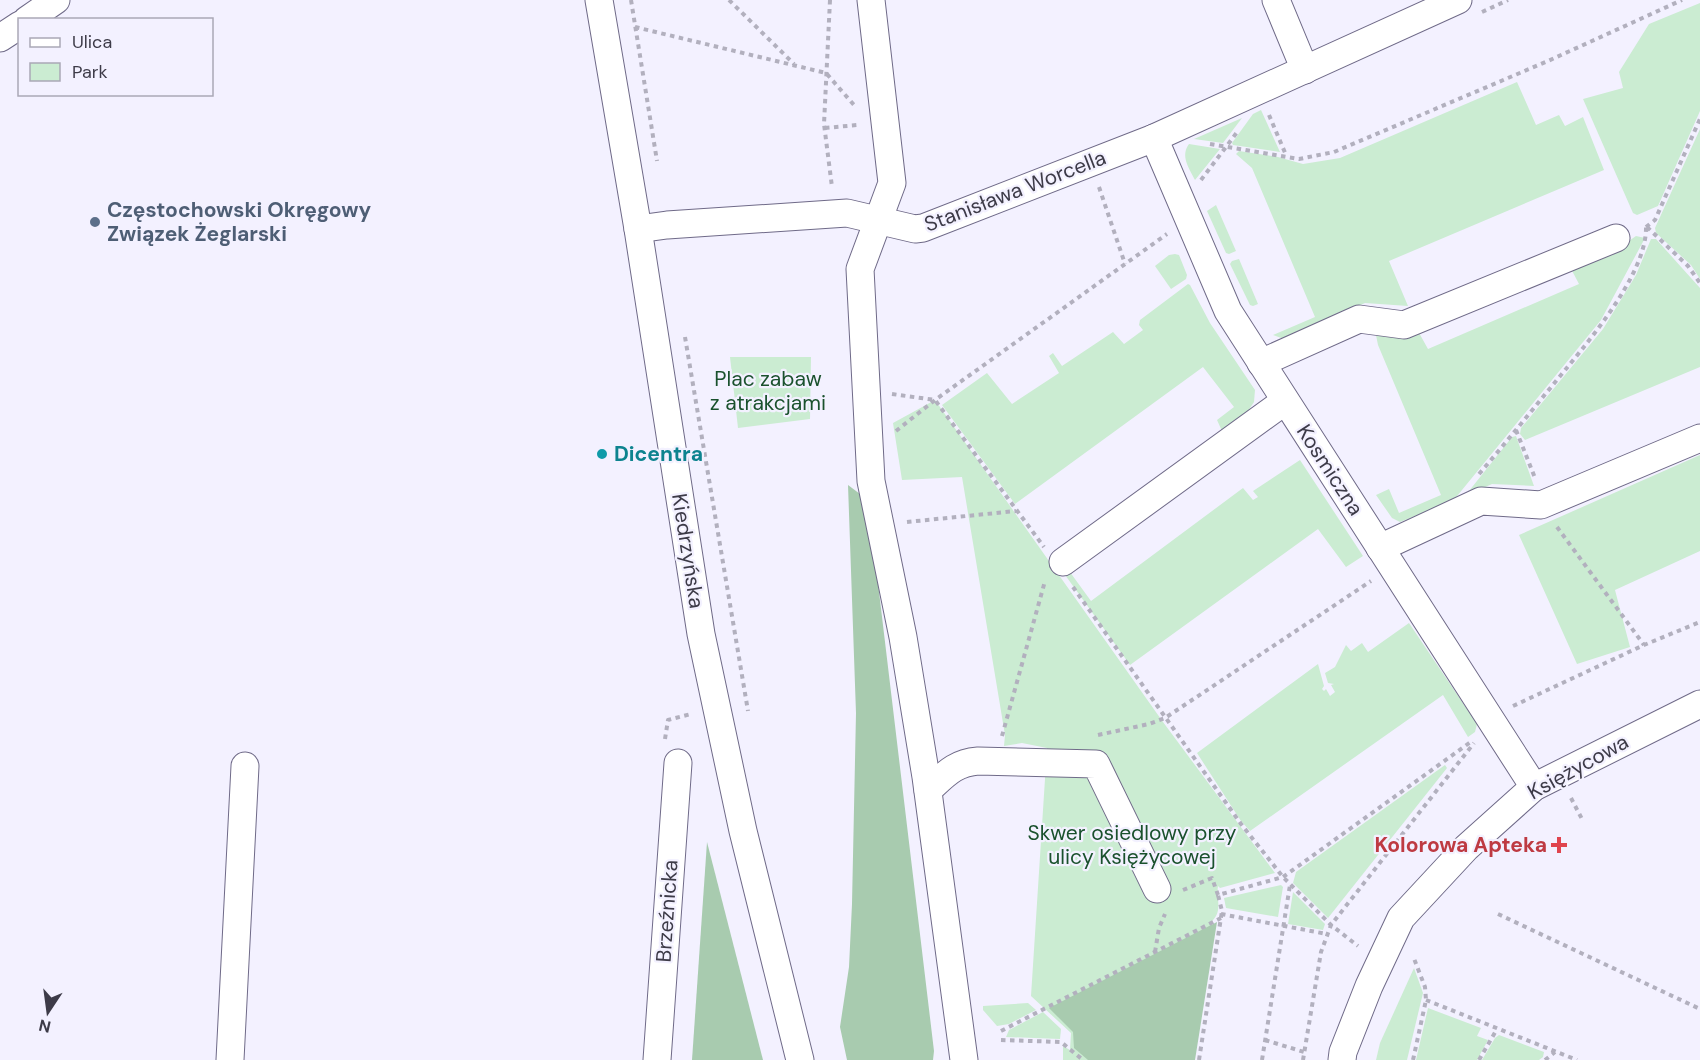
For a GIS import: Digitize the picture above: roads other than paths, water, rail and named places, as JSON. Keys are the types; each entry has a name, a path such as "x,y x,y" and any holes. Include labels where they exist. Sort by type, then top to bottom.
{"street":[{"path":"30,18 56,0"},
{"name":"Kiedrzyńska","path":"599,0 638,229 701,634 742,831 800,1060"},
{"path":"871,0 892,176 892,183 860,269 871,481 903,637 928,790 964,1060"},
{"path":"1276,0 1305,70"},
{"name":"Stanisława Worcella","path":"638,229 847,213 915,229 923,228 1154,138 1305,70 1469,6"},
{"path":"0,38 18,26"},
{"name":"Kosmiczna","path":"1154,138 1227,311 1534,787"},
{"path":"1261,363 1359,319 1404,325 1616,238"},
{"path":"1056,569 1285,401"},
{"path":"1380,548 1481,501 1540,505 1700,438"},
{"name":"Księżycowa","path":"1342,1060 1360,1008 1401,918 1466,848 1534,787 1700,704"},
{"path":"928,790 950,770 964,762 1096,764 1166,898"},
{"path":"230,1060 245,766"},
{"name":"Brzeźnicka","path":"657,1060 677,767"}],"place":[{"name":"Częstochowski Okręgowy Związek Żeglarski","path":"95,222"},
{"name":"Dicentra","path":"602,454"},
{"name":"Kolorowa Apteka","path":"1559,845"}],"park label":[{"name":"Plac zabaw z atrakcjami","path":"768,391"},
{"name":"Skwer osiedlowy przy ulicy Księżycowej","path":"1132,845"}]}
